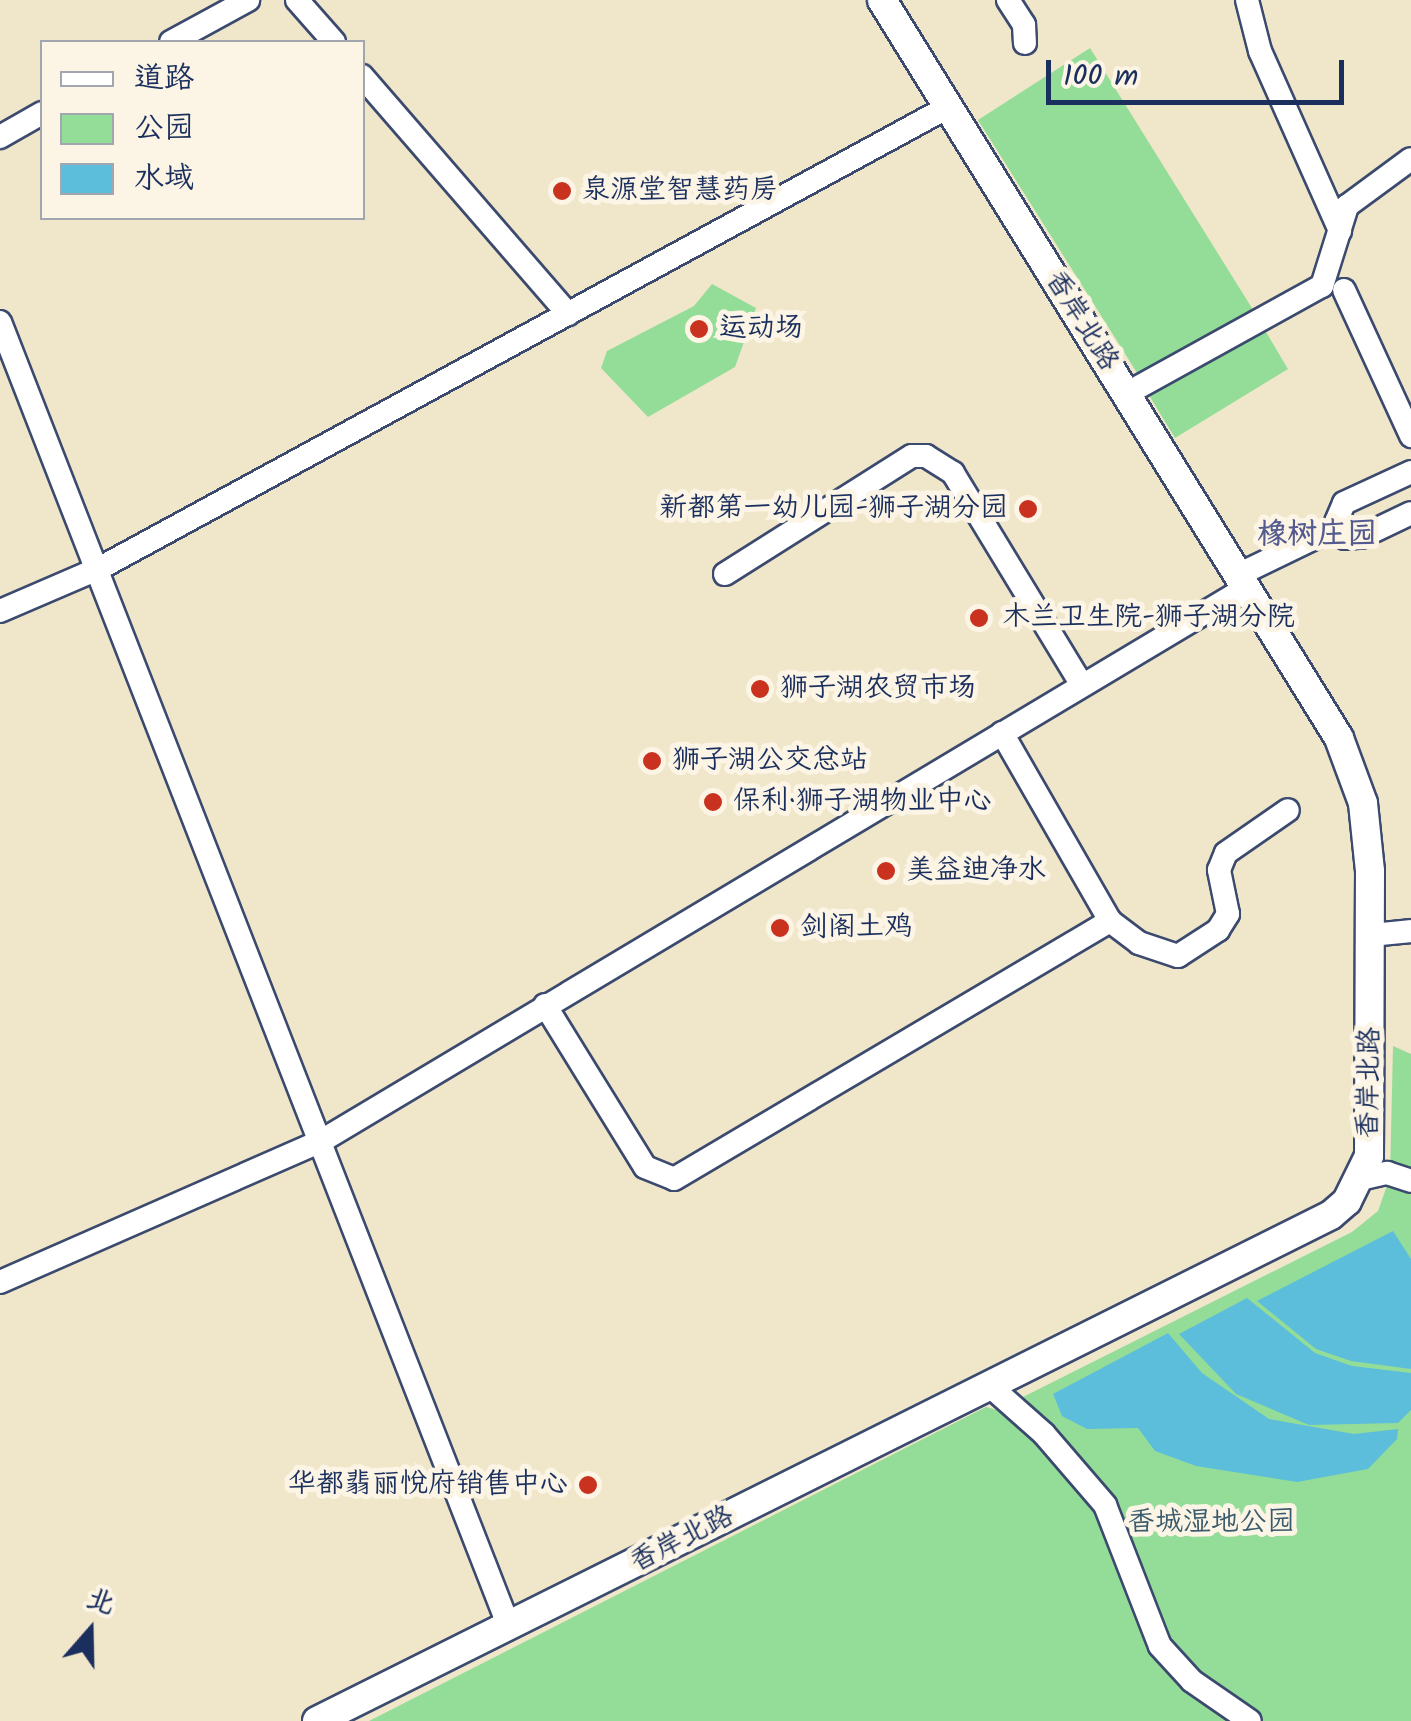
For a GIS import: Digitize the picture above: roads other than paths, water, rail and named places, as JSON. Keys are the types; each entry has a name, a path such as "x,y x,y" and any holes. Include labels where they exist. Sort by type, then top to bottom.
{"street":[{"path":"175,40 248,0"},
{"path":"297,0 332,40"},
{"name":"香岸北路","path":"317,1721 1331,1215 1372,1169 1371,935 1363,803 1339,738 882,0"},
{"path":"1008,0 1024,25 1026,43"},
{"path":"1247,0 1260,51 1340,231"},
{"path":"365,79 568,314"},
{"path":"0,611 100,568 948,107"},
{"path":"0,136 40,114"},
{"path":"1126,394 1322,286 1354,197 1411,159"},
{"path":"1344,290 1411,436"},
{"path":"0,322 100,568 509,1627"},
{"path":"725,574 912,456 926,456 953,473 1082,686"},
{"path":"0,1282 323,1140 1082,686 1242,581 1333,529 1344,503 1411,472"},
{"path":"1333,529 1344,538 1361,537 1411,513"},
{"path":"1002,733 1110,921 1139,943 1178,956 1218,930 1228,914 1219,870 1226,853 1288,810"},
{"path":"545,1005 644,1167 674,1179 1110,921"},
{"path":"1371,935 1411,931"},
{"path":"1372,1169 1411,1181"},
{"path":"990,1386 1044,1434 1105,1505 1160,1646 1192,1680 1250,1721"}],"water":[{"path":"1393,1231 1411,1259 1411,1369 1351,1361 1316,1349 1257,1301"},
{"path":"1247,1298 1315,1353 1352,1366 1411,1373 1411,1410 1398,1423 1309,1425 1236,1394 1179,1334"},
{"path":"1168,1333 1202,1373 1269,1419 1354,1434 1398,1429 1397,1439 1368,1469 1297,1482 1196,1466 1155,1451 1138,1428 1087,1429 1062,1416 1053,1394"}],"place":[{"name":"泉源堂智慧药房","path":"562,191"},
{"name":"运动场","path":"699,329"},
{"name":"新都第一幼儿园-狮子湖分园","path":"1028,509"},
{"name":"木兰卫生院-狮子湖分院","path":"979,618"},
{"name":"狮子湖农贸市场","path":"760,689"},
{"name":"狮子湖公交总站","path":"652,761"},
{"name":"保利·狮子湖物业中心","path":"713,802"},
{"name":"美益迪净水","path":"886,871"},
{"name":"剑阁土鸡","path":"780,928"},
{"name":"华都翡丽悦府销售中心","path":"588,1485"}],"district":[{"name":"橡树庄园","path":"1317,535"}],"park label":[{"name":"香城湿地公园","path":"1211,1523"}]}
